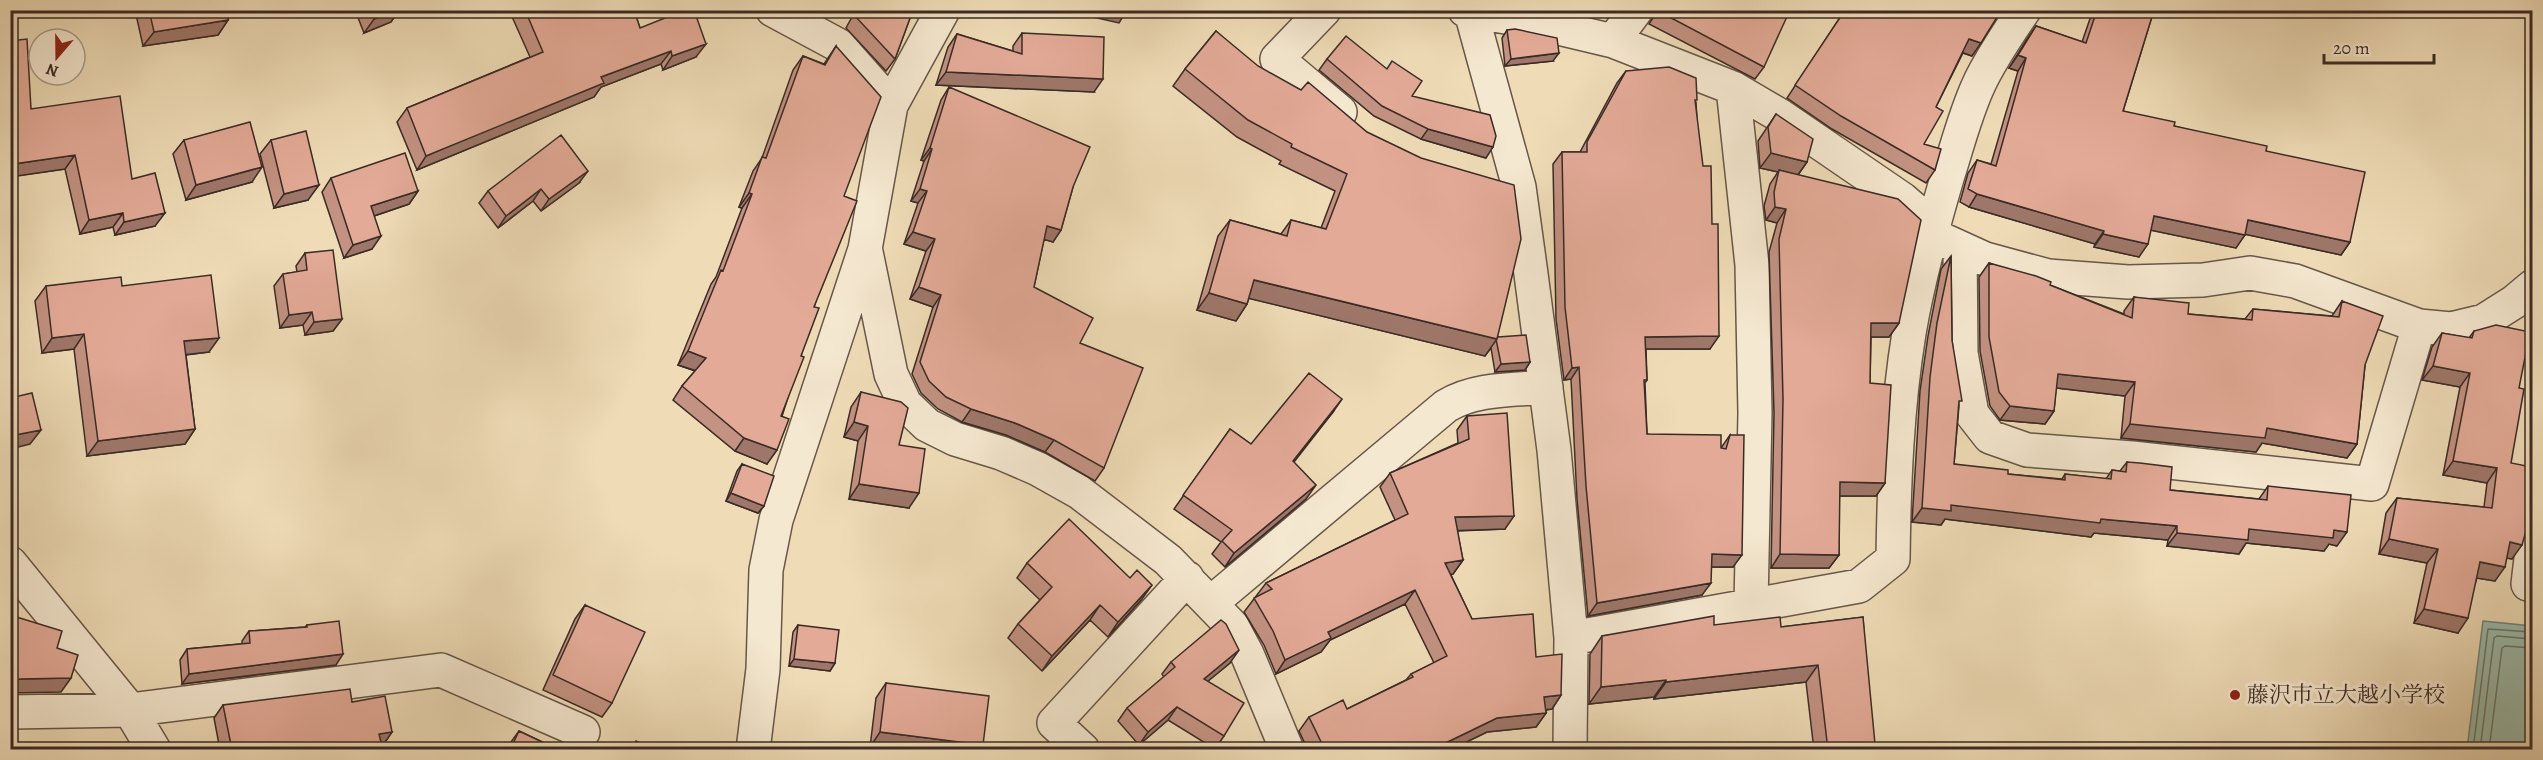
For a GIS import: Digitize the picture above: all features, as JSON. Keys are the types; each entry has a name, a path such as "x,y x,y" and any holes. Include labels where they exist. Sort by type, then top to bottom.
{"street":[{"path":"773,10 838,45 891,105"},
{"path":"753,750 764,669 766,570 776,520 865,249 891,105 943,10"},
{"path":"1323,10 1277,59 1364,132"},
{"path":"1613,41 1636,10"},
{"path":"1571,638 1859,586 1893,559 1895,473 1900,402 1909,331 1932,229 1965,119 1979,84 1998,49 2024,10"},
{"path":"1570,750 1571,638 1554,450 1519,188 1468,11 1529,21 1613,41 1733,88 1779,115 1902,199 1923,217 1941,239 1985,259 2048,276 2128,282 2203,280 2250,273 2295,281 2419,326 2451,329 2484,321 2514,302 2532,287"},
{"path":"1733,88 1752,265 1755,413 1752,605"},
{"path":"1488,178 1519,188"},
{"path":"1960,248 1961,353 1972,414 1990,437 2027,450 2132,458 2372,484 2419,326"},
{"path":"865,249 891,374 905,404 927,425 955,439 1001,453 1038,469 1079,492 1168,560 1212,602 1232,626 1247,654 1287,750"},
{"path":"1212,602 1446,406 1459,398 1480,393 1546,387"},
{"path":"2532,550 2528,584 2532,585"},
{"path":"10,563 130,710 154,750"},
{"path":"1083,750 1054,723 1187,578"},
{"path":"10,712 130,710 441,670 583,732"}],"water":[{"path":"2483,621 2532,626 2532,749 2467,749"}],"building":[{"path":"149,10 227,10 228,20 154,32"},
{"path":"371,10 395,10 374,19"},
{"path":"525,10 634,10 640,28 685,10 694,10 706,44 672,56 671,51 601,77 604,83 426,156 407,108 543,52"},
{"path":"857,10 913,10 895,59 854,15"},
{"path":"1658,10 1790,10 1764,67"},
{"path":"1845,10 1987,10 1999,14 1981,43 1969,39 1936,107 1943,111 1924,144 1941,149 1935,170 1841,116 1795,85"},
{"path":"2097,10 2154,10 2123,111 2175,122 2174,126 2267,146 2266,151 2365,172 2350,242 2248,220 2245,235 2154,216 2148,244 2103,234 2104,231 1977,194 1968,189 1977,160 1996,166 2026,58 2018,55 2036,26 2086,43"},
{"path":"1515,29 1557,38 1559,53 1511,59 1507,30"},
{"path":"1216,31 1258,66 1301,90 1308,82 1367,132 1421,158 1514,185 1521,239 1497,339 1254,280 1247,304 1209,293 1230,220 1287,236 1291,220 1326,229 1347,174 1291,147 1292,144 1248,120 1185,69"},
{"path":"1022,33 1104,37 1103,79 946,72 957,34 1022,54"},
{"path":"1346,36 1387,69 1392,61 1422,81 1412,96 1490,115 1496,136 1493,147 1428,129 1382,106 1327,59"},
{"path":"27,39 27,87 30,87 31,109 120,96 132,179 155,173 165,213 124,222 123,213 89,220 75,155 14,164 13,247 10,248 10,41"},
{"path":"836,46 881,97 844,196 857,201 814,307 819,308 801,356 804,357 781,416 789,419 777,450 744,438 682,386 706,358 688,351 721,270 723,271 752,194 749,193 762,157 766,158 803,56 825,65"},
{"path":"1669,67 1696,78 1697,100 1695,100 1703,166 1711,166 1712,224 1718,224 1719,336 1645,337 1647,380 1644,380 1647,434 1721,435 1721,448 1726,449 1730,435 1744,435 1742,555 1712,554 1711,583 1597,603 1586,486 1579,367 1572,368 1565,307 1562,152 1587,152 1587,142 1626,71"},
{"path":"949,87 1090,147 1073,187 1061,230 1047,226 1034,287 1093,318 1080,343 1143,368 1104,468 1054,440 1015,423 971,409 946,397 929,381 920,362 941,295 919,287 935,239 913,232 927,191 920,189 932,149 930,148"},
{"path":"1776,114 1813,139 1807,162 1771,153 1768,127"},
{"path":"250,122 262,167 196,185 184,140"},
{"path":"306,131 319,185 284,194 271,140"},
{"path":"561,135 588,171 549,199 541,189 506,216 488,191"},
{"path":"405,153 418,191 371,206 381,236 353,245 331,178"},
{"path":"1779,170 1898,199 1921,220 1899,323 1871,323 1870,383 1891,385 1885,483 1840,482 1839,555 1780,554 1783,399 1779,239 1786,209 1775,207 1774,192"},
{"path":"333,250 342,319 314,322 312,312 289,315 283,274 307,270 305,253"},
{"path":"1951,256 1952,340 1962,401 1959,401 1954,464 2008,470 2008,474 2065,480 2065,474 2111,479 2112,470 2126,472 2127,462 2140,463 2172,467 2170,490 2267,500 2268,486 2351,495 2347,532 2334,530 2333,538 2249,529 2248,540 2177,533 2177,526 2101,519 2100,523 1951,505 1951,511 1922,508 1930,377 1937,323"},
{"path":"1989,263 2036,276 2051,282 2050,285 2132,318 2134,297 2189,303 2188,314 2252,320 2253,309 2339,317 2342,301 2383,316 2365,365 2357,444 2267,428 2265,438 2130,424 2135,382 2058,374 2054,411 2010,406 1999,392 1989,337"},
{"path":"211,275 219,338 184,341 195,429 98,441 84,334 52,338 46,286 121,277 122,286"},
{"path":"2496,325 2530,332 2519,388 2524,389 2511,463 2532,467 2532,520 2528,524 2522,545 2510,542 2505,567 2480,562 2468,618 2424,609 2438,549 2389,539 2397,498 2492,508 2497,468 2453,461 2470,373 2433,366 2442,333 2472,338 2474,331"},
{"path":"1526,335 1530,362 1501,364 1496,339"},
{"path":"1309,373 1342,399 1293,461 1316,485 1234,553 1222,541 1232,530 1183,495 1230,429 1251,444"},
{"path":"861,392 901,402 908,408 899,445 925,449 919,493 859,484 868,426 854,422"},
{"path":"32,393 41,430 10,436 10,398"},
{"path":"1507,413 1514,516 1455,517 1463,560 1445,563 1472,619 1533,614 1536,657 1562,654 1561,695 1544,697 1546,713 1497,718 1431,750 1325,750 1309,717 1343,700 1347,709 1413,677 1411,674 1447,656 1415,590 1328,632 1331,638 1285,660 1273,631 1254,598 1272,589 1266,583 1408,514 1390,473 1469,439 1467,416"},
{"path":"742,464 774,476 764,506 731,493"},
{"path":"1069,519 1130,578 1137,570 1152,585 1118,622 1100,605 1052,656 1018,624 1052,587 1027,563"},
{"path":"585,605 645,632 612,703 553,675"},
{"path":"10,615 62,631 57,648 78,655 71,678 20,679 10,682"},
{"path":"1714,616 1714,625 1780,617 1781,627 1863,617 1875,744 1868,745 1868,750 1828,750 1818,665 1601,687 1602,636"},
{"path":"1221,620 1226,624 1239,650 1204,679 1244,703 1224,736 1177,707 1148,732 1127,708 1175,667 1171,662"},
{"path":"339,621 343,654 189,674 187,649 250,643 249,631 307,627 307,625"},
{"path":"798,625 839,630 835,663 794,659"},
{"path":"886,683 989,696 983,745 880,732"},
{"path":"350,689 352,702 385,696 392,732 379,734 383,750 232,750 223,705"},
{"path":"519,731 559,750 510,750"},
{"path":"636,741 651,750 631,750"}],"place":[{"name":"藤沢市立大越小学校","path":"2235,695"}]}
